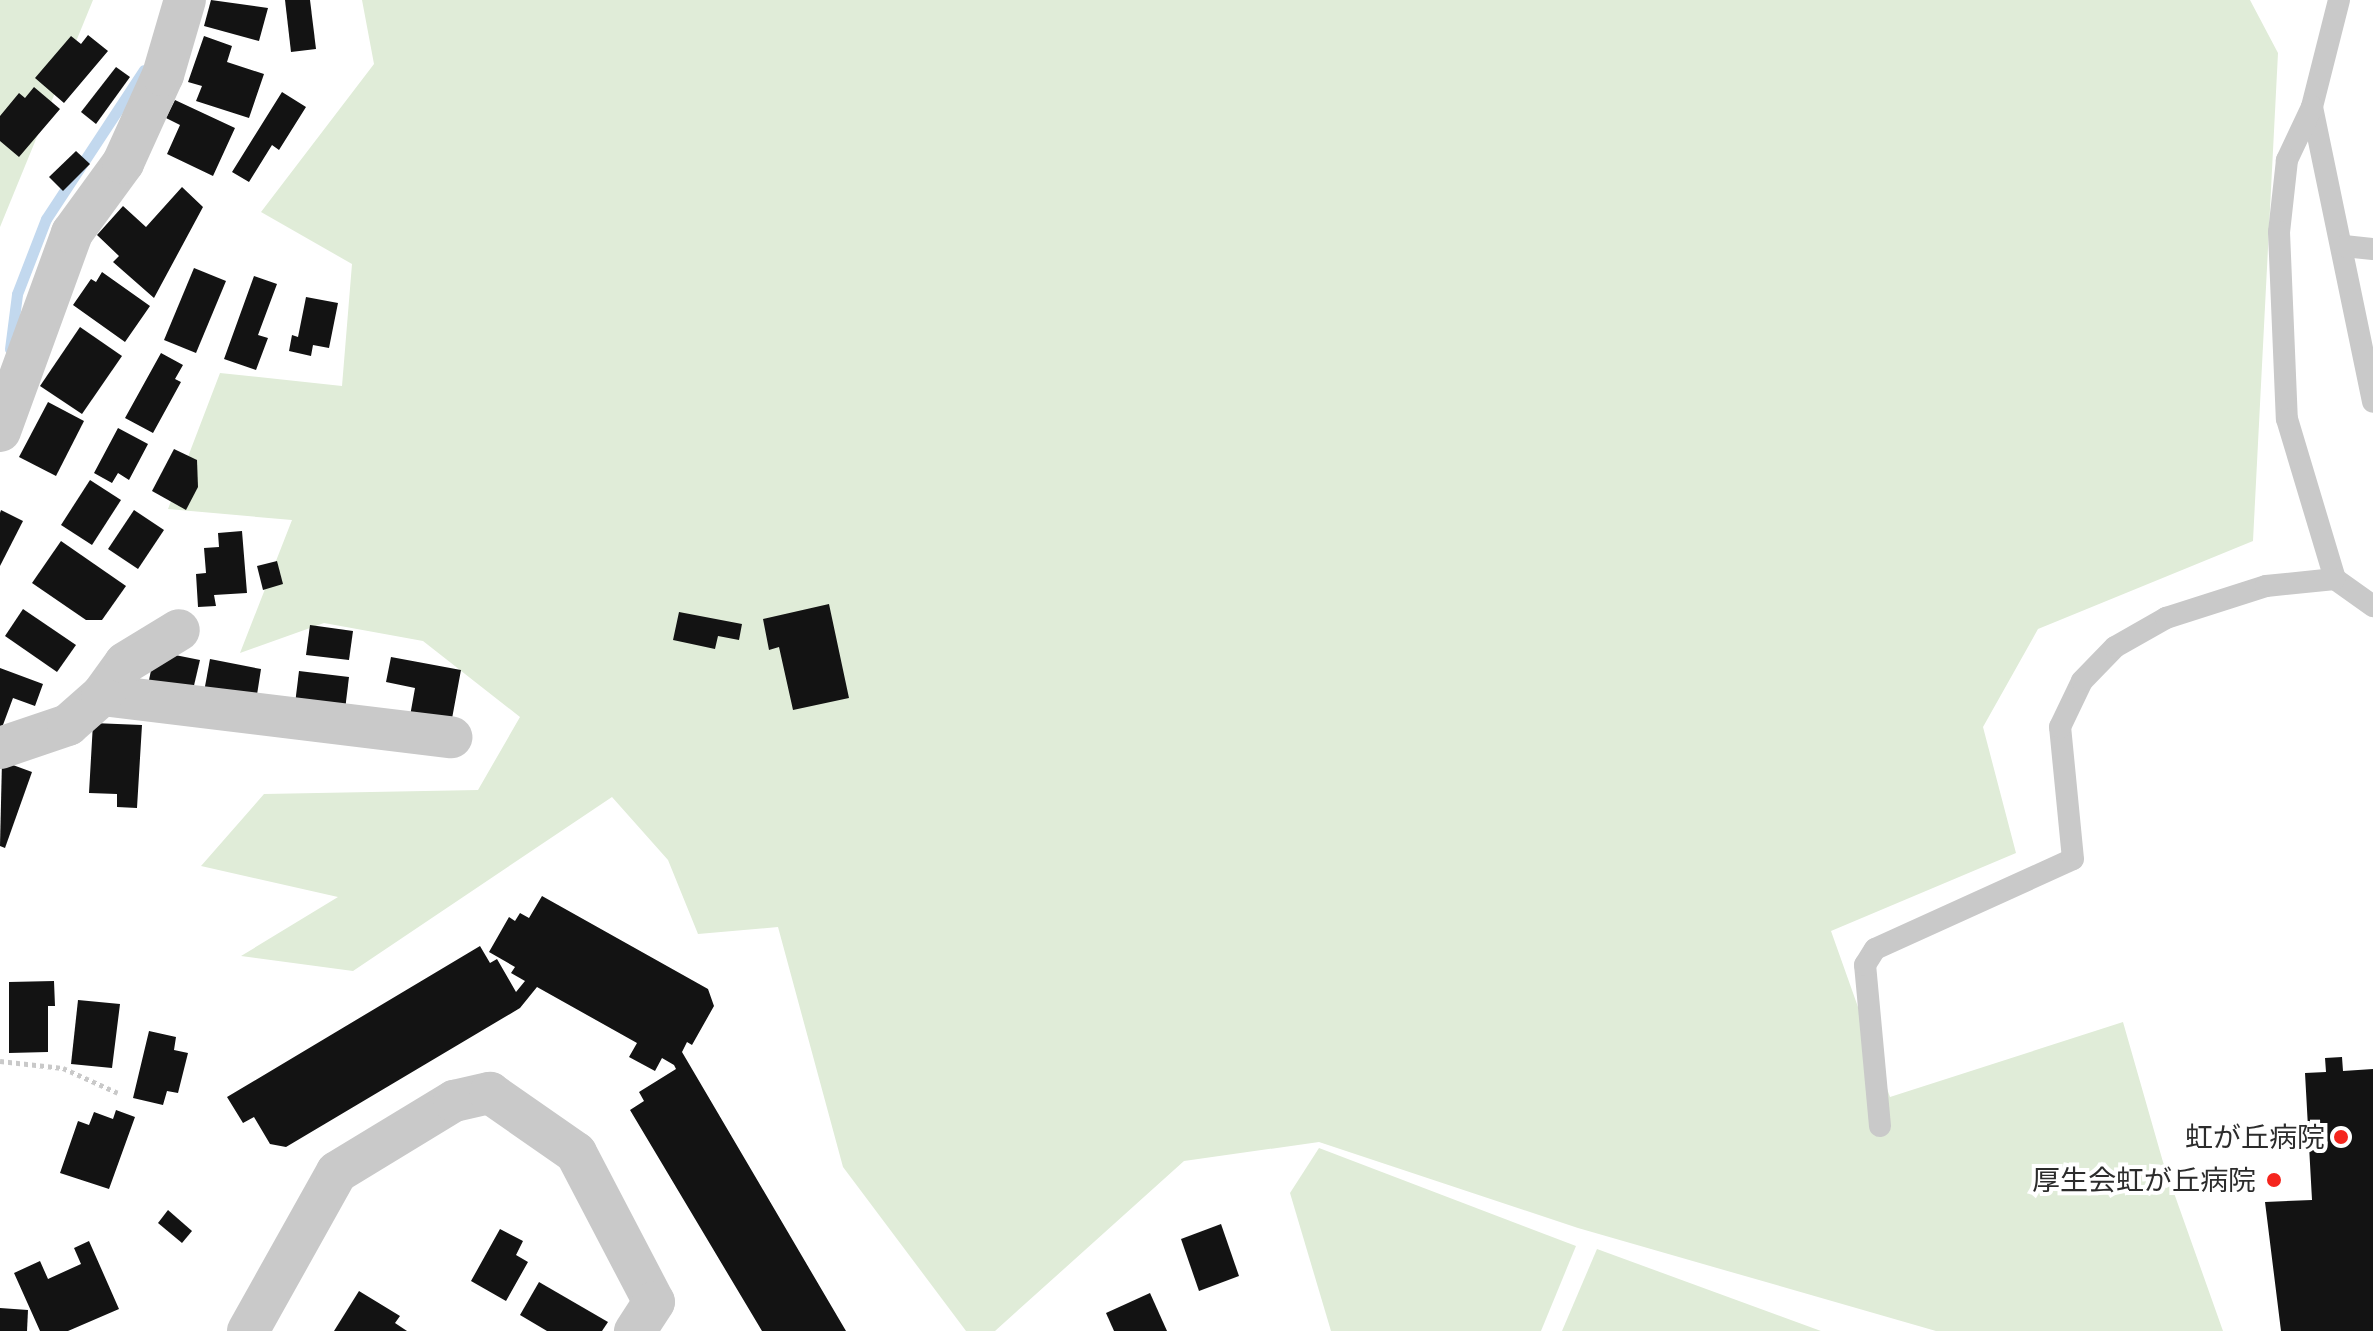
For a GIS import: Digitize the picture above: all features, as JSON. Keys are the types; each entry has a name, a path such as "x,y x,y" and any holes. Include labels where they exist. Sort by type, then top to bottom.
{"street":[{"path":"0,431 72,233 123,163 163,75 185,0"},
{"path":"0,748 68,725 102,695 125,663 179,630"},
{"path":"102,695 451,737"},
{"path":"248,1331 337,1172 454,1101 490,1093 576,1153 654,1302 635,1331"}],"lane":[{"path":"2339,0 2312,107 2287,160 2279,232 2287,419 2335,579 2373,606"},
{"path":"2312,107 2344,246 2368,397 2373,402"},
{"path":"2344,246 2373,249"},
{"path":"1880,1126 1865,965 1875,949 2073,859 2060,727 2082,681 2115,647 2166,618 2266,586 2335,579"}],"path":[{"path":"0,1061 63,1068 118,1093"}],"green space":[{"path":"0,0 93,0 0,227"},
{"path":"362,0 2250,0 2278,53 2253,541 2038,629 1983,727 2016,853 1831,931 1890,1097 2123,1022 2163,1162 2223,1331 1936,1331 1578,1228 1319,1142 1184,1161 995,1331 966,1331 843,1167 778,927 698,934 668,860 612,797 353,971 241,956 338,897 201,866 264,794 478,790 520,717 423,641 324,623 240,653 292,520 168,509 220,373 342,386 352,264 261,212 374,64"},
{"path":"1319,1148 1576,1246 1541,1331 1331,1331 1290,1193"},
{"path":"1597,1249 1821,1331 1562,1331"}],"building":[{"path":"211,0 268,8 259,41 204,26"},
{"path":"285,0 310,0 316,49 291,52"},
{"path":"88,35 108,51 64,103 35,78 71,36 81,44"},
{"path":"204,36 232,46 227,62 264,74 249,118 196,101 202,86 188,82"},
{"path":"116,67 130,77 96,124 81,112"},
{"path":"34,87 60,109 19,157 0,141 0,116 19,93 25,98"},
{"path":"282,92 306,107 279,150 272,145 249,182 232,172"},
{"path":"175,100 235,128 213,176 167,154 180,125 166,118"},
{"path":"76,151 90,164 63,191 49,177"},
{"path":"182,187 203,207 154,298 113,262 119,256 97,235 123,206 146,227"},
{"path":"194,268 226,281 196,353 164,340"},
{"path":"102,272 150,306 125,342 73,305 91,279 96,282"},
{"path":"254,276 277,284 258,335 268,338 256,370 224,359"},
{"path":"306,297 338,303 329,348 313,345 311,356 289,351 292,335 298,337"},
{"path":"80,327 122,356 82,414 40,386"},
{"path":"161,353 183,365 175,379 181,382 153,433 125,418"},
{"path":"48,402 84,421 56,476 19,457"},
{"path":"118,428 148,444 129,480 118,473 112,483 94,473"},
{"path":"174,449 197,460 198,487 186,510 152,491"},
{"path":"90,480 121,500 92,545 61,525"},
{"path":"1,510 23,521 0,566 0,513"},
{"path":"134,510 164,530 138,569 108,549"},
{"path":"242,531 247,593 214,595 216,606 198,607 196,574 206,573 204,548 219,547 218,533"},
{"path":"61,541 126,586 102,620 86,620 32,583"},
{"path":"277,561 283,584 263,590 257,566"},
{"path":"829,604 849,698 793,710 779,647 769,650 763,619"},
{"path":"23,609 76,645 57,672 5,636"},
{"path":"679,612 742,624 739,640 718,636 715,649 673,640"},
{"path":"310,625 353,631 349,660 306,655"},
{"path":"155,651 200,660 192,694 148,685"},
{"path":"391,657 461,670 451,724 410,716 415,688 386,682"},
{"path":"210,659 261,669 256,701 204,692"},
{"path":"0,668 43,684 35,706 13,698 0,733"},
{"path":"299,671 349,677 345,710 295,704"},
{"path":"93,723 142,725 137,808 117,807 117,794 89,793"},
{"path":"2,761 32,772 5,848 0,846"},
{"path":"542,896 708,989 714,1006 692,1045 687,1042 682,1052 846,1331 762,1331 630,1110 644,1101 639,1092 676,1069 674,1065 662,1058 655,1071 629,1057 637,1043 537,987 520,1008 286,1147 270,1144 254,1117 243,1123 227,1097 480,946 490,963 497,959 516,992 525,981 511,973 515,967 489,952 509,917 515,921 520,913 529,918"},
{"path":"54,981 55,1006 48,1006 48,1052 9,1053 9,982"},
{"path":"78,1000 120,1004 112,1068 71,1064"},
{"path":"149,1031 176,1037 174,1050 188,1053 178,1093 167,1091 163,1105 133,1098"},
{"name":"虹が丘病院","path":"2342,1057 2343,1071 2373,1069 2373,1331 2281,1331 2265,1202 2312,1200 2305,1073 2326,1072 2325,1058"},
{"path":"116,1110 135,1117 109,1189 60,1173 78,1121 89,1125 94,1112 113,1119"},
{"path":"168,1210 192,1231 182,1243 158,1223"},
{"path":"1221,1224 1239,1276 1199,1291 1181,1239"},
{"path":"500,1229 523,1241 516,1255 528,1262 506,1301 471,1281"},
{"path":"89,1241 119,1309 68,1331 40,1331 14,1273 40,1261 48,1279 81,1264 74,1248"},
{"path":"539,1282 608,1322 602,1331 547,1331 520,1315"},
{"path":"359,1291 400,1316 395,1323 407,1331 334,1331"},
{"path":"1150,1293 1167,1331 1114,1331 1106,1313"},
{"path":"0,1308 28,1310 27,1331 0,1331"}],"waterway":[{"path":"10,349 17,294 46,219 144,70"}],"place":[{"name":"虹が丘病院","path":"2341,1137"},
{"name":"厚生会虹が丘病院","path":"2274,1180"}]}
